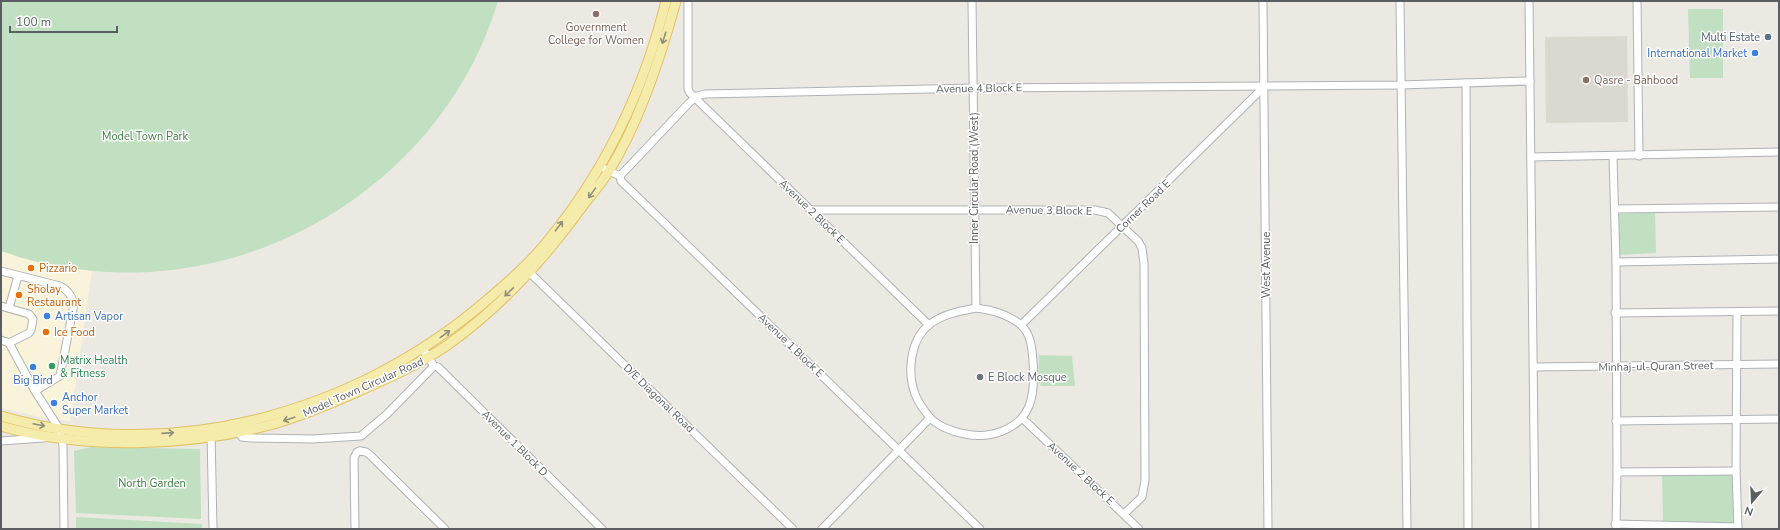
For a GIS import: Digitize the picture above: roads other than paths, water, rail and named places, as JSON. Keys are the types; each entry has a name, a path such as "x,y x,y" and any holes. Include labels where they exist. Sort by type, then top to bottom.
{"main road":[{"name":"Model Town Circular Road","path":"605,169 644,72 666,1"},
{"name":"Model Town Circular Road","path":"1,426 30,433 61,434 115,442 144,442 238,432 271,424 309,412 386,379 428,357 472,326 561,236 605,169 634,120 646,92 676,1"},
{"name":"Model Town Circular Road","path":"212,434 307,405 383,372 423,349 465,319 527,270"},
{"name":"Model Town Circular Road","path":"1,416 61,434"}],"street":[{"path":"620,176 694,98 688,89 688,1"},
{"name":"Inner Circular Road (West)","path":"972,1 976,308"},
{"name":"West Avenue","path":"1264,1 1268,529"},
{"path":"1400,1 1407,529"},
{"path":"1529,1 1535,529"},
{"path":"1637,1 1639,156"},
{"name":"Avenue 4 Block E","path":"694,98 705,94 974,88 1400,85 1530,81"},
{"path":"1466,82 1468,529"},
{"name":"Corner Road E","path":"1021,325 1265,86"},
{"name":"Avenue 2 Block E","path":"694,98 929,325"},
{"path":"1531,157 1779,152"},
{"path":"1613,156 1616,262 1616,527 1738,528 1736,471 1737,312"},
{"name":"Avenue 1 Block E","path":"605,169 620,176 621,181 980,529"},
{"path":"1615,209 1779,207"},
{"name":"Avenue 3 Block E","path":"811,210 1095,210 1108,214 1138,241 1142,248 1144,264 1145,480 1142,496 1124,514"},
{"path":"1616,262 1779,258"},
{"name":"D/E Diagonal Road","path":"527,270 793,529"},
{"path":"1,271 60,286 68,291 74,304 60,376 35,391"},
{"path":"9,308 18,276"},
{"path":"1,306 29,314 33,318 29,333 9,343"},
{"path":"976,308 1004,314 1021,325 1030,338 1033,368 1030,405 1022,418 1005,430 992,435 974,436 954,432 930,418 915,395 910,370 912,354 929,325 948,315 976,308"},
{"path":"1615,313 1779,311"},
{"path":"1,340 9,343 35,391 61,434 64,529"},
{"name":"Avenue 1 Block D","path":"423,349 434,366 438,367 602,529"},
{"name":"Minhaj-ul-Quran Street","path":"1534,367 1779,364"},
{"path":"238,432 242,437 251,438 357,437 370,430 434,366"},
{"path":"822,529 930,418"},
{"name":"Avenue 2 Block E","path":"1022,418 1139,529"},
{"path":"1616,421 1779,418"},
{"path":"1,441 61,434"},
{"path":"212,434 213,529"},
{"path":"357,437 360,451"},
{"path":"355,529 354,458 357,452 360,451"},
{"path":"360,451 370,455 446,529"},
{"path":"1617,472 1736,471"}],"place":[{"name":"Government College for Women","path":"596,14"},
{"name":"Multi Estate","path":"1768,37"},
{"name":"International Market","path":"1755,53"},
{"name":"Qasre - Bahbood","path":"1586,80"},
{"name":"Pizzario","path":"31,268"},
{"name":"Sholay Restaurant","path":"19,295"},
{"name":"Artisan Vapor","path":"47,316"},
{"name":"Ice Food","path":"46,332"},
{"name":"Matrix Health & Fitness","path":"52,366"},
{"name":"Big Bird","path":"33,367"},
{"name":"E Block Mosque","path":"980,377"},
{"name":"Anchor Super Market","path":"54,403"}],"park label":[{"name":"Model Town Park","path":"145,136"},
{"name":"North Garden","path":"152,483"}]}
